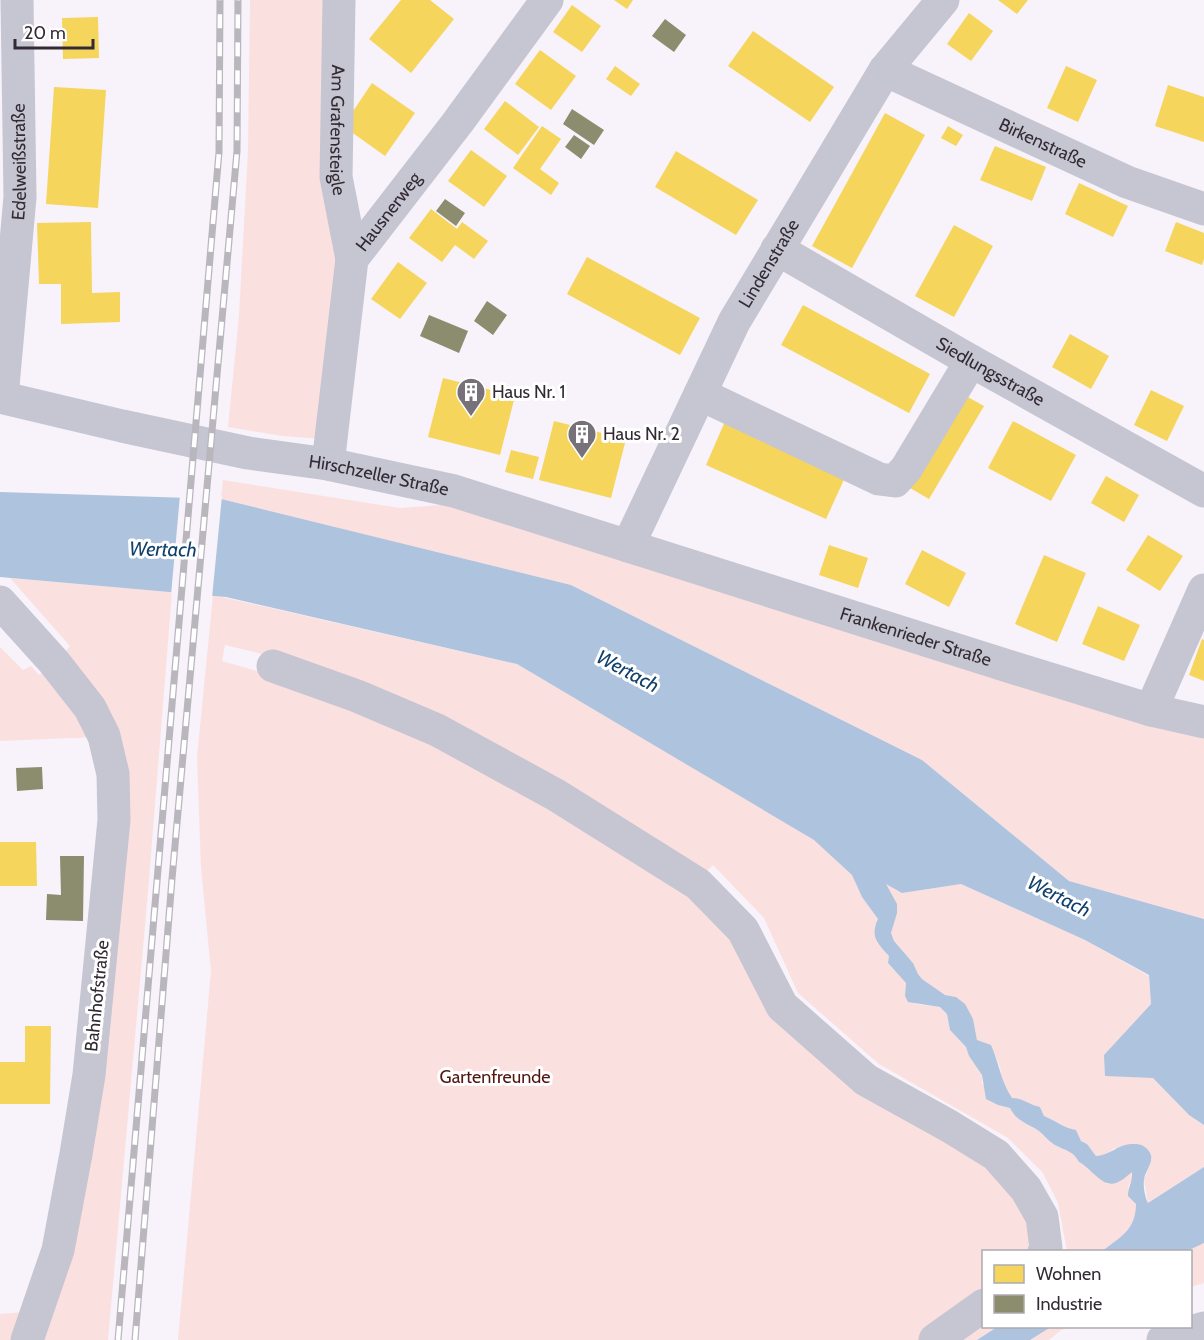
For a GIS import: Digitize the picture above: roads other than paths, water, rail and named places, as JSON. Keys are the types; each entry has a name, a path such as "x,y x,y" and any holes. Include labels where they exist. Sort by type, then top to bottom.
{"street":[{"name":"Edelweißstraße","path":"1,387 20,198 17,0"},
{"name":"Am Grafensteigle","path":"339,0 336,177 352,260"},
{"name":"Hausnerweg","path":"328,464 352,260 458,122 547,0"},
{"name":"Lindenstraße","path":"628,546 734,322 885,70 943,0"},
{"name":"Birkenstraße","path":"885,70 1127,182 1204,209"},
{"name":"Siedlungsstraße","path":"777,249 1204,491"},
{"path":"700,394 879,479 895,481 906,469 971,361"},
{"name":"Hirschzeller Straße","path":"1,387 122,426 248,453 328,464 454,491 628,546"},
{"name":"Frankenrieder Straße","path":"628,546 1151,710 1204,722"},
{"path":"1151,710 1204,590"},
{"name":"Bahnhofstraße","path":"1,604 54,662 90,708 104,736 113,774 114,819 89,1075 58,1250 27,1340"},
{"path":"273,666 357,696 437,730 556,795 698,884 743,930 782,1006 866,1080 996,1155 1026,1189 1042,1217 1047,1248 1045,1250"},
{"path":"935,1340 982,1306"},
{"path":"1162,1340 1204,1328"}],"water":[{"name":"Wertach","path":"0,492 221,499 571,585 922,760 1069,881 1204,919 1204,1125 1189,1115 1153,1078 1105,1076 1104,1055 1151,1004 1149,975 1085,940 961,884 902,893 886,884 897,904 897,913 891,933 894,941 913,963 922,979 945,995 956,997 965,1004 973,1019 977,1040 991,1045 1005,1086 1012,1098 1040,1107 1044,1116 1076,1130 1081,1141 1087,1144 1096,1156 1129,1144 1139,1144 1145,1147 1151,1157 1144,1183 1148,1203 1204,1167 1204,1243 1189,1250 1103,1250 1126,1232 1133,1220 1136,1204 1128,1196 1132,1172 1116,1183 1106,1183 1072,1154 1054,1145 1039,1131 1019,1119 1010,1108 986,1099 982,1075 969,1056 966,1047 950,1030 947,1014 940,1007 908,1002 905,996 906,983 888,963 889,956 876,939 875,930 878,919 862,897 852,875 814,840 517,664 226,597 0,577"},
{"path":"995,1328 1049,1328 1030,1340 977,1340"}],"railway":[{"path":"118,1340 219,152 220,0"},
{"path":"135,1340 172,879 237,151 238,0"}],"place":[{"name":"Haus Nr. 1","path":"471,418"},
{"name":"Haus Nr. 2","path":"582,460"}],"park label":[{"name":"Gartenfreunde","path":"495,1077"}]}
